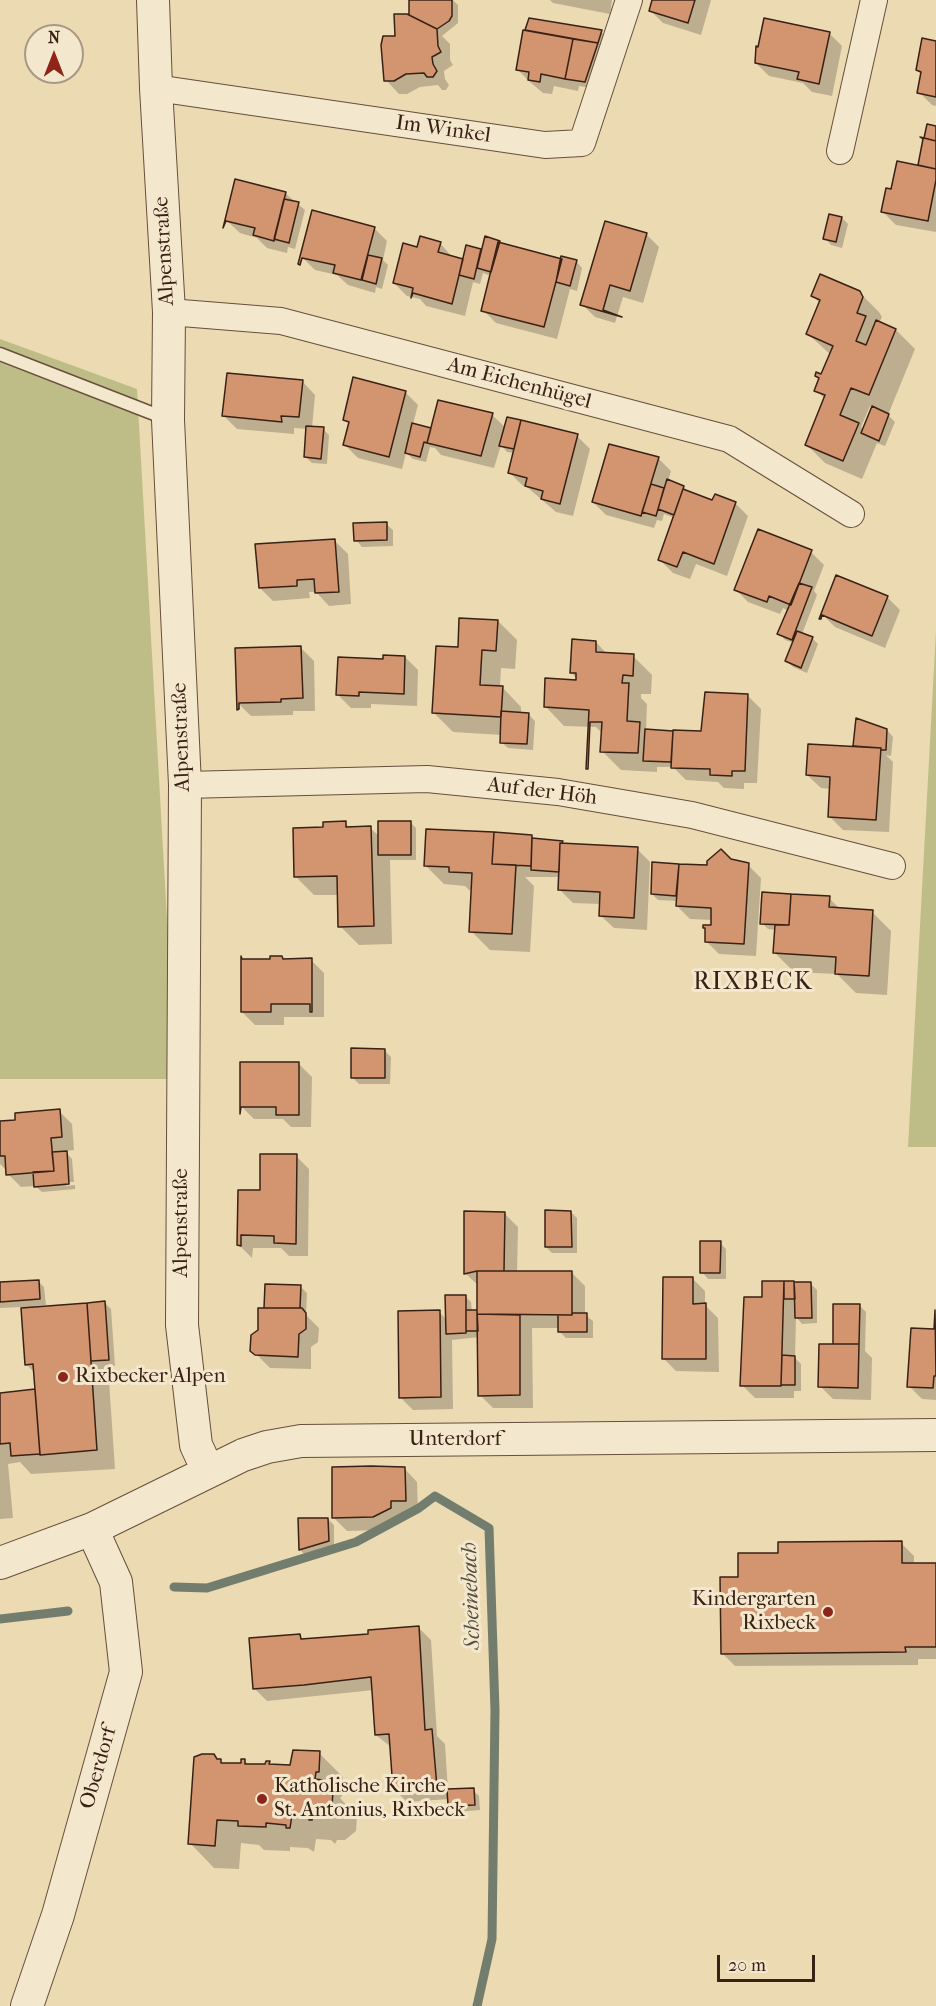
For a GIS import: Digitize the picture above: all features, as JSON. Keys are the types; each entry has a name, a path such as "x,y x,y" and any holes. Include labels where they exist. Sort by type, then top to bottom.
{"street":[{"name":"Alpenstraße","path":"153,0 169,312 168,420 185,784 182,1325 196,1445 208,1471"},
{"name":"Im Winkel","path":"156,88 545,145 582,142 629,0"},
{"path":"840,151 874,0"},
{"name":"Am Eichenhügel","path":"169,312 281,321 729,439 851,514"},
{"name":"Auf der Höh","path":"185,784 428,779 558,792 692,815 892,866"},
{"name":"Unterdorf","path":"0,1563 92,1529 243,1455 267,1447 301,1441 936,1435"},
{"name":"Oberdorf","path":"27,2006 58,1915 126,1672 116,1582 92,1529"}],"lane":[{"path":"0,354 168,420"}],"shaded area":[{"path":"0,339 137,389 176,1079 0,1079"},
{"path":"936,631 936,1147 908,1147"}],"building":[{"path":"409,0 452,0 452,16 449,21 437,29 409,15"},
{"path":"652,0 695,0 688,23 649,11"},
{"path":"394,14 407,14 437,29 438,46 441,52 432,57 437,71 433,77 427,77 424,73 406,74 394,81 384,81 381,45 383,36 395,36"},
{"path":"529,18 602,30 598,43 525,30"},
{"path":"764,18 830,32 819,84 797,79 799,72 755,63 756,46 758,47"},
{"path":"523,30 573,39 565,79 541,74 540,82 528,80 529,72 516,70"},
{"path":"922,38 936,41 936,97 917,93 921,72 916,70"},
{"path":"573,39 598,43 585,82 565,79"},
{"path":"927,124 936,126 936,141 924,138"},
{"path":"920,137 936,141 936,169 918,165 923,139"},
{"path":"897,161 936,169 928,221 881,212 886,188 891,189"},
{"path":"235,179 286,192 274,241 253,235 255,228 226,221 223,228"},
{"path":"284,199 299,202 289,243 274,239"},
{"path":"312,210 375,227 361,280 333,273 335,265 302,258 300,265 298,264"},
{"path":"829,214 842,217 836,242 823,239"},
{"path":"605,221 647,233 630,291 610,285 603,310 622,317 580,305"},
{"path":"420,236 441,242 438,252 463,259 452,304 413,293 411,298 413,288 393,283 403,243 417,247"},
{"path":"485,236 500,241 491,272 477,268"},
{"path":"498,242 562,259 544,327 481,311"},
{"path":"466,245 481,249 474,279 459,275"},
{"path":"368,255 382,258 376,284 362,280"},
{"path":"561,256 577,260 570,286 556,282"},
{"path":"820,274 860,291 863,297 857,313 866,316 856,341 866,345 876,320 896,329 869,395 851,388 840,415 859,423 843,461 805,445 825,395 814,391 819,378 815,376 816,372 821,374 833,346 806,334 820,300 811,296"},
{"path":"227,373 303,380 299,417 281,416 282,422 222,416"},
{"path":"353,377 406,391 389,457 343,445 349,422 343,420"},
{"path":"438,400 493,413 481,456 427,443"},
{"path":"872,406 889,414 879,441 861,433"},
{"path":"507,417 521,420 514,449 499,446"},
{"path":"521,420 578,434 560,504 541,499 543,491 525,486 527,478 508,473"},
{"path":"412,423 431,428 420,457 405,453"},
{"path":"306,426 324,427 321,459 304,457"},
{"path":"609,444 659,457 641,516 592,502"},
{"path":"667,479 684,486 674,515 658,509"},
{"path":"651,484 664,488 656,516 642,512"},
{"path":"683,489 712,500 715,494 736,502 714,564 683,552 677,567 658,560"},
{"path":"387,522 387,540 354,541 353,523"},
{"path":"758,529 812,550 791,605 769,596 767,602 734,590"},
{"path":"335,539 339,592 315,593 314,579 297,580 297,586 259,588 255,544"},
{"path":"836,575 888,596 872,636 822,615 819,619"},
{"path":"799,583 812,587 792,640 777,634"},
{"path":"459,618 498,620 496,651 482,650 480,685 503,686 501,717 432,713 436,646 458,647"},
{"path":"797,631 813,637 801,668 785,661"},
{"path":"572,639 596,641 596,652 634,654 633,676 623,675 622,683 629,683 627,721 640,722 638,753 600,752 602,722 590,722 588,769 586,769 589,710 544,707 545,678 576,680 576,673 570,673"},
{"path":"301,646 303,698 281,699 281,702 239,703 237,710 235,648"},
{"path":"383,655 405,656 404,694 359,692 359,696 336,695 338,657 383,659"},
{"path":"705,692 748,694 745,771 732,771 732,776 710,775 710,769 671,768 673,730 701,731"},
{"path":"501,711 529,713 527,744 500,743"},
{"path":"856,718 887,729 886,750 853,746"},
{"path":"645,729 673,731 671,762 643,761"},
{"path":"808,744 881,748 876,820 828,817 830,777 806,775"},
{"path":"346,821 346,827 371,826 374,926 338,927 337,876 294,877 293,828 323,827 323,822"},
{"path":"378,821 411,821 411,855 378,855"},
{"path":"426,829 494,832 492,864 516,865 512,934 469,932 472,873 449,872 449,867 424,866"},
{"path":"494,832 532,835 531,866 492,864"},
{"path":"532,838 563,841 560,843 559,872 531,870"},
{"path":"560,843 638,847 634,918 599,916 600,892 558,890"},
{"path":"721,849 731,859 749,863 744,944 705,942 703,925 711,925 711,908 676,906 679,864 707,865 707,861"},
{"path":"652,862 679,864 676,896 651,894"},
{"path":"762,892 791,894 789,925 760,924"},
{"path":"791,894 830,896 829,907 873,910 869,976 835,974 836,957 773,953 775,925 789,925"},
{"path":"241,956 242,959 270,959 270,956 282,956 283,959 312,958 312,1012 310,1012 310,1004 271,1004 271,1012 241,1012"},
{"path":"351,1048 385,1049 385,1078 351,1078"},
{"path":"240,1062 299,1062 299,1115 276,1115 276,1107 241,1107 240,1114"},
{"path":"60,1109 62,1137 51,1138 54,1171 6,1175 5,1156 0,1156 0,1121 15,1120 15,1113"},
{"path":"67,1151 69,1184 34,1187 33,1172 54,1171 52,1152"},
{"path":"260,1154 297,1154 296,1244 274,1243 274,1236 241,1235 241,1246 237,1245 238,1190 260,1190"},
{"path":"545,1210 571,1211 572,1247 545,1247"},
{"path":"464,1211 505,1212 504,1271 477,1271 464,1274"},
{"path":"700,1241 721,1241 720,1273 700,1273"},
{"path":"477,1271 572,1271 572,1315 477,1314"},
{"path":"663,1277 693,1277 693,1304 706,1303 706,1359 662,1359"},
{"path":"39,1280 40,1299 0,1302 0,1282"},
{"path":"762,1281 784,1281 781,1386 740,1386 744,1297 762,1297"},
{"path":"784,1281 794,1281 795,1299 784,1299"},
{"path":"794,1282 811,1282 812,1318 795,1318"},
{"path":"265,1284 301,1285 300,1308 264,1308"},
{"path":"445,1295 466,1295 466,1333 446,1334"},
{"path":"105,1301 109,1360 91,1361 87,1303"},
{"name":"Rixbecker Alpen","path":"87,1303 97,1450 40,1455 33,1364 25,1365 21,1308"},
{"path":"833,1304 860,1304 859,1344 833,1344"},
{"path":"258,1308 302,1308 306,1313 306,1329 299,1334 298,1357 255,1355 250,1351 251,1335 258,1330"},
{"path":"440,1310 441,1397 399,1398 398,1311"},
{"path":"466,1310 477,1310 478,1331 466,1331"},
{"path":"935,1310 936,1376 934,1376 933,1388 907,1387 911,1328 934,1329"},
{"path":"572,1313 587,1313 587,1332 558,1332 558,1315 572,1315"},
{"path":"477,1314 520,1315 520,1395 478,1396"},
{"path":"819,1344 859,1344 858,1388 818,1387"},
{"path":"782,1355 795,1356 795,1385 781,1385"},
{"path":"35,1389 40,1454 11,1456 10,1443 0,1444 0,1393"},
{"path":"332,1467 405,1467 406,1501 391,1501 391,1508 373,1517 332,1518"},
{"path":"298,1518 328,1518 329,1541 299,1550"},
{"name":"Kindergarten Rixbeck","path":"902,1541 902,1563 936,1563 936,1647 905,1647 906,1652 721,1654 720,1577 738,1577 738,1553 778,1553 778,1542"},
{"path":"419,1626 425,1730 432,1729 437,1787 393,1790 389,1734 375,1735 371,1677 253,1689 249,1638 300,1634 301,1639 368,1634 368,1630"},
{"name":"Katholische Kirche St. Antonius, Rixbeck","path":"293,1750 320,1751 319,1772 316,1772 315,1779 323,1780 333,1791 332,1806 320,1817 313,1816 312,1820 309,1820 309,1817 292,1815 290,1828 286,1828 286,1825 266,1823 266,1827 238,1826 238,1821 217,1820 215,1846 188,1844 194,1757 214,1754 217,1759 221,1759 221,1763 241,1763 241,1759 245,1759 245,1764 265,1764 266,1761 270,1761 269,1764 290,1765"},
{"path":"474,1788 475,1805 448,1806 447,1789"}],"waterway":[{"name":"Scheinebach","path":"174,1587 207,1588 356,1542 419,1508 435,1496 489,1528 495,1710 492,1939 477,2006"},
{"path":"0,1619 68,1611"}],"place":[{"name":"Rixbecker Alpen","path":"63,1377"},
{"name":"Kindergarten Rixbeck","path":"828,1612"},
{"name":"Katholische Kirche St. Antonius, Rixbeck","path":"262,1799"}],"district":[{"name":"RIXBECK","path":"753,983"}]}
